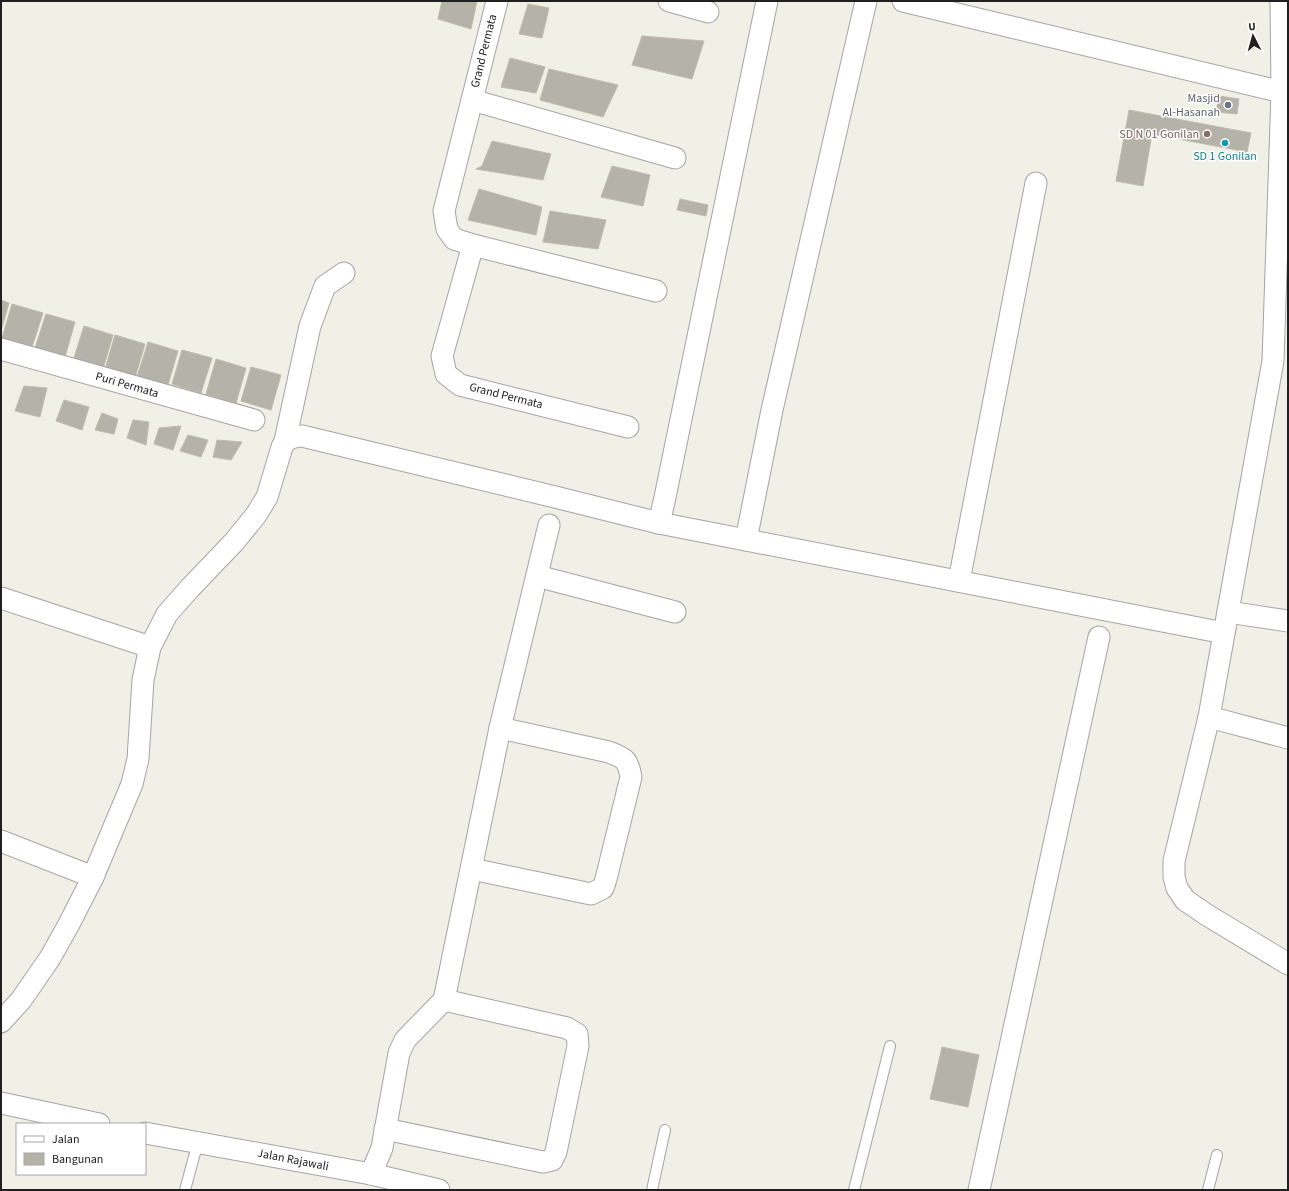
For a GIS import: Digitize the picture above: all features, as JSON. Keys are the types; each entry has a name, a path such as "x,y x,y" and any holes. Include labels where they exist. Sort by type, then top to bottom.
{"street":[{"name":"Grand Permata","path":"497,1 444,211 447,229 454,239 473,245 656,291"},
{"path":"670,1 708,12"},
{"path":"659,523 767,1"},
{"path":"746,540 774,403 866,1"},
{"path":"905,1 973,9 1282,92"},
{"path":"1283,7 1280,362 1228,612 1209,717 1174,861 1174,877 1177,888 1185,900 1288,964"},
{"name":"Grand Permata","path":"472,100 675,158"},
{"path":"959,581 1036,182"},
{"name":"Grand Permata","path":"473,245 442,356 446,374 460,385 628,427"},
{"path":"1,1022 21,1000 50,958 93,877 132,784 138,759 143,680 150,647 167,614 234,542 256,515 267,498 280,452 285,441 310,326 325,286 344,274"},
{"name":"Puri Permata","path":"1,349 254,420"},
{"path":"285,441 293,437 302,436 555,496 659,523 1224,633"},
{"path":"371,1174 382,1148 399,1053 404,1040 444,1000 500,728 548,525"},
{"path":"537,576 675,612"},
{"path":"1,598 150,647"},
{"path":"1228,612 1288,621"},
{"path":"979,1190 1099,637"},
{"path":"1209,717 1288,738"},
{"path":"472,869 591,894 603,888 631,777 629,764 621,756 500,728"},
{"path":"1,842 93,877"},
{"path":"385,1128 543,1162 552,1160 556,1152 578,1046 577,1034 567,1028 444,1000"},
{"path":"1,1104 94,1123"},
{"name":"Jalan Rajawali","path":"146,1133 371,1174 435,1189"}],"lane":[{"path":"854,1190 890,1046"},
{"path":"652,1190 665,1130"},
{"path":"185,1190 198,1142"},
{"path":"1208,1190 1217,1155"}],"building":[{"path":"442,1 477,1 471,29 438,19"},
{"path":"528,4 549,8 542,38 519,34"},
{"path":"642,36 704,41 692,79 632,65"},
{"path":"510,58 545,67 536,93 501,87"},
{"path":"549,69 618,85 603,117 540,100"},
{"name":"Masjid Al-Hasanah","path":"1219,96 1239,99 1237,114 1216,112"},
{"name":"SD 1 Gonilan","path":"1129,110 1251,133 1247,152 1152,134 1143,186 1116,181"},
{"path":"492,141 551,154 543,180 476,169 482,166"},
{"path":"612,166 650,175 643,206 601,197"},
{"path":"479,189 542,207 536,235 468,220"},
{"path":"680,199 708,205 706,216 677,210"},
{"path":"550,211 606,220 598,249 543,242"},
{"path":"1,300 9,303 1,331"},
{"path":"12,304 43,313 32,347 2,338"},
{"path":"46,314 75,322 65,357 35,348"},
{"path":"84,326 113,335 103,369 73,361"},
{"path":"115,335 145,344 135,378 105,369"},
{"path":"148,342 178,351 168,385 137,377"},
{"path":"182,350 212,358 201,393 172,384"},
{"path":"216,359 246,368 236,403 206,394"},
{"path":"251,367 281,375 271,410 241,401"},
{"path":"24,386 47,388 40,417 15,411"},
{"path":"64,400 89,407 82,430 56,421"},
{"path":"102,413 118,419 114,434 95,430"},
{"path":"133,420 149,422 146,445 127,438"},
{"path":"181,426 173,450 154,444 159,428"},
{"path":"188,435 208,440 201,457 180,451"},
{"path":"217,440 242,442 231,460 213,457"},
{"path":"942,1047 979,1055 968,1107 930,1099"}],"place":[{"name":"Masjid Al-Hasanah","path":"1228,105"},
{"name":"SD N 01 Gonilan","path":"1207,134"},
{"name":"SD 1 Gonilan","path":"1225,143"}]}
